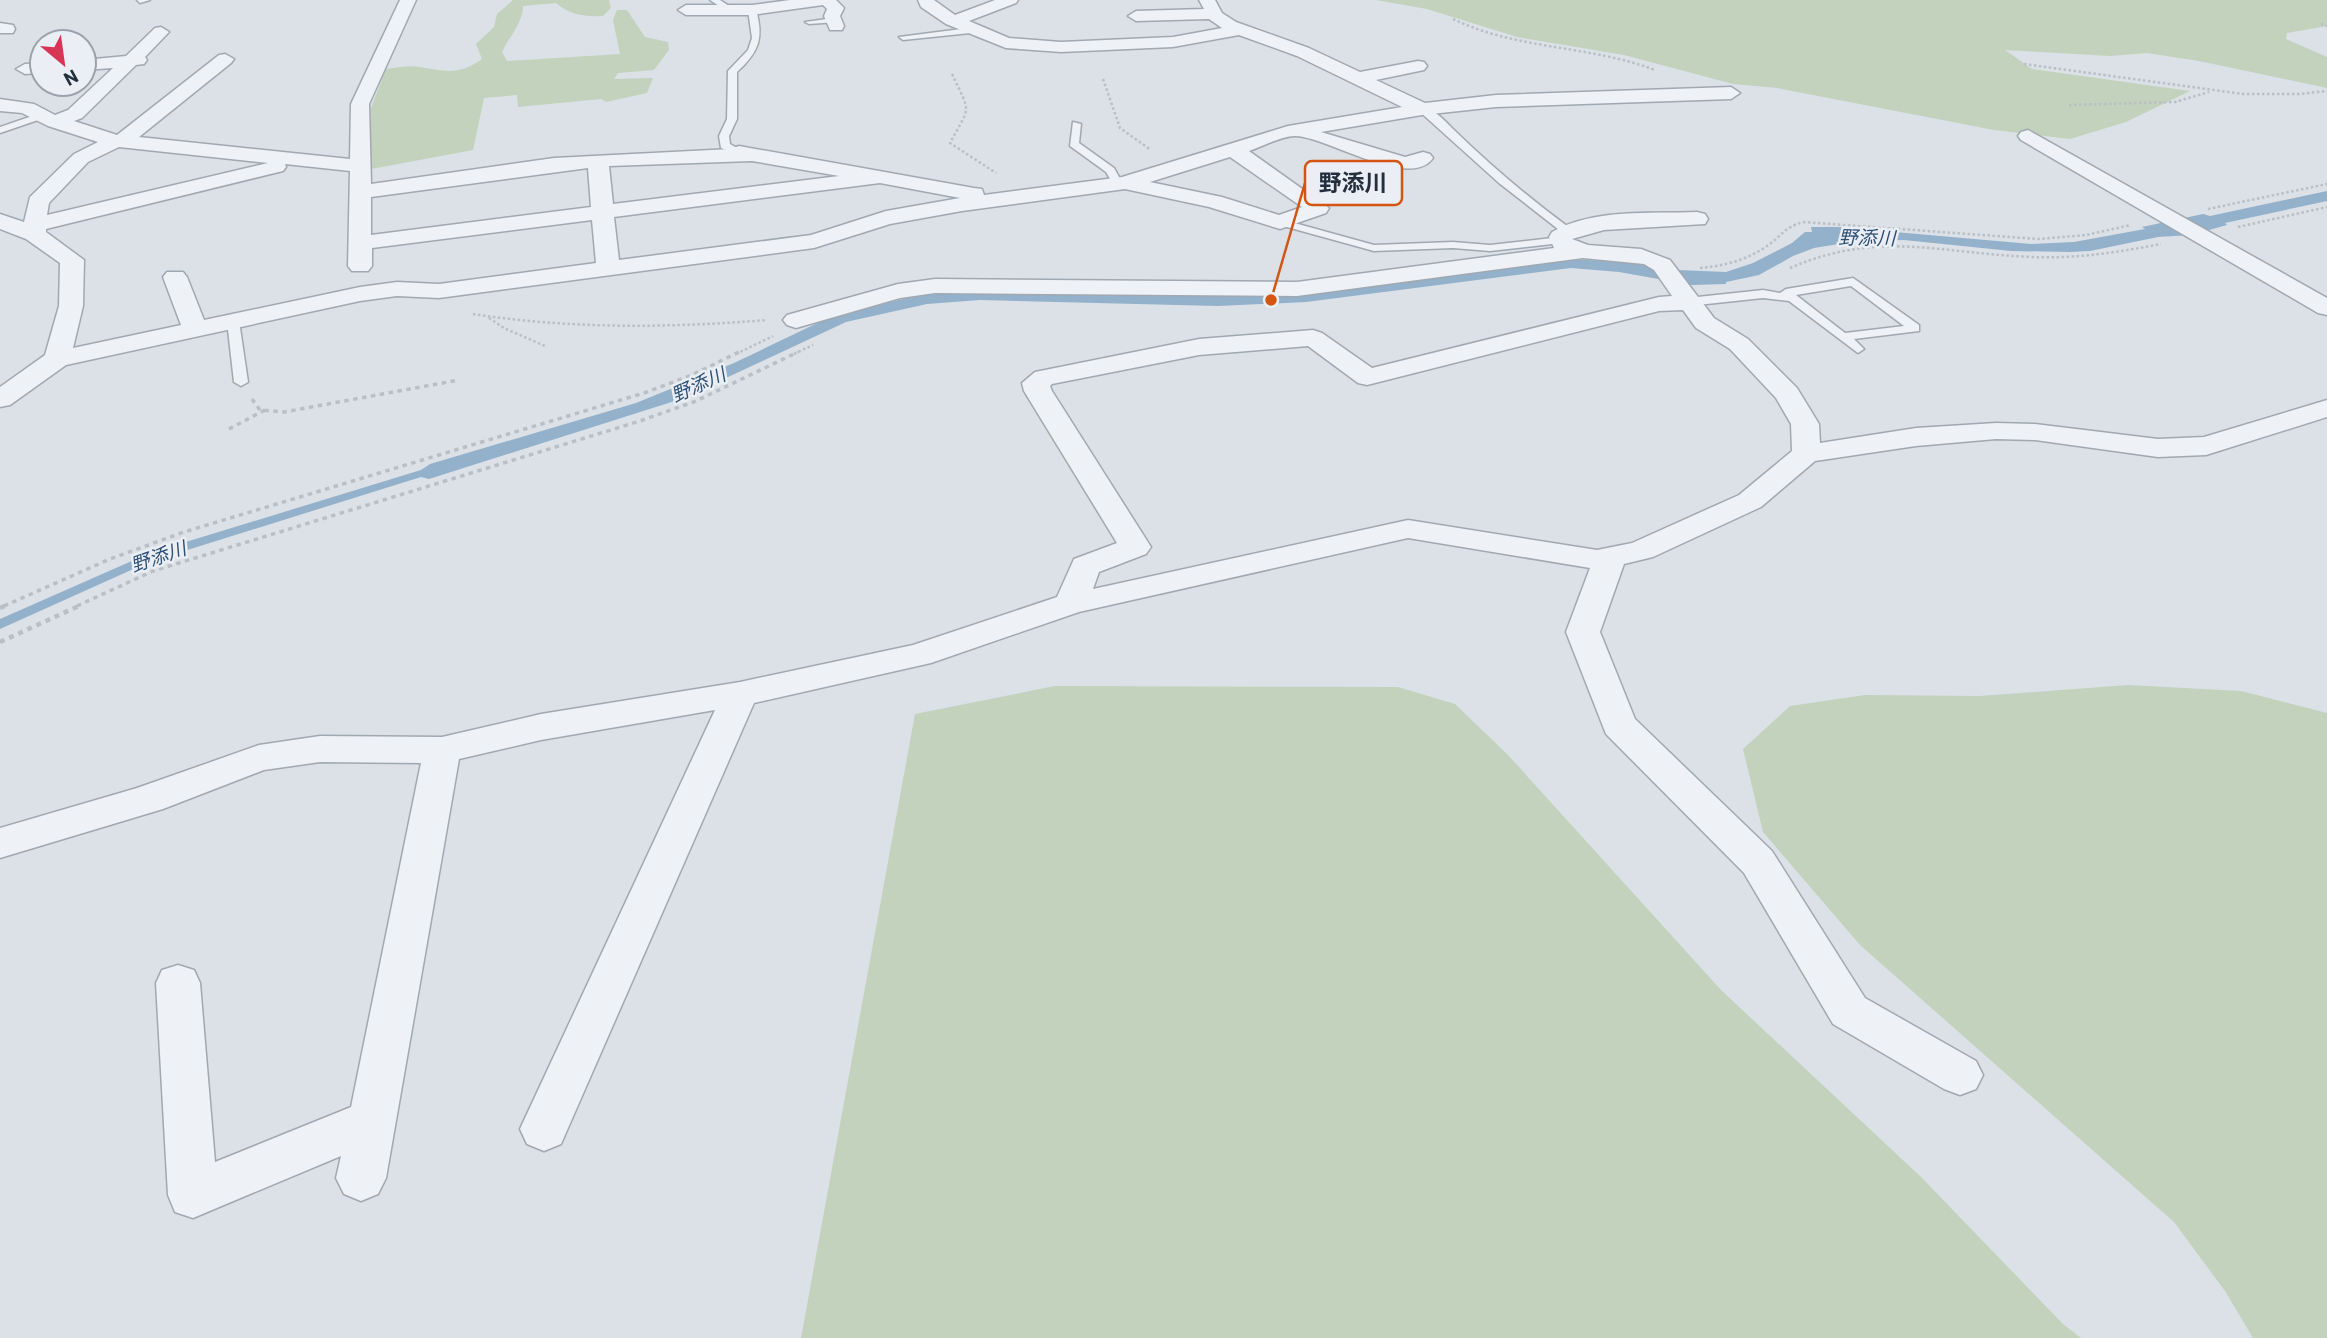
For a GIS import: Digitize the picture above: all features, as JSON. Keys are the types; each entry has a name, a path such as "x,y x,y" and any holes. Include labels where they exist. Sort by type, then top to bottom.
{"street":[{"path":"360,295 360,104 408,0"},
{"path":"686,10 752,10 826,0 836,8 832,16 835,23"},
{"path":"926,0 927,4 954,21 1006,43 1061,47 1173,42 1239,30"},
{"path":"954,21 1003,1"},
{"path":"1136,16 1210,7 1239,30 1303,52 1422,109"},
{"path":"98,64 130,62 160,53 181,27"},
{"path":"48,119 75,114 161,32"},
{"path":"34,230 38,202 81,158 119,141 225,59"},
{"path":"1358,78 1418,66"},
{"path":"0,399 57,359 360,295 397,289 439,292 814,241 886,218 962,204 1002,201 1121,183 1296,130 1422,109 1496,101 1731,93"},
{"path":"0,105 27,108 48,119 119,141 359,166"},
{"path":"1296,130 1416,164"},
{"path":"2028,135 2327,308"},
{"path":"1121,183 1214,202 1280,222 1318,208 1234,149"},
{"path":"359,192 496,171 598,160 745,154 1002,201"},
{"path":"34,230 302,160"},
{"path":"598,160 608,269"},
{"path":"360,243 881,177"},
{"path":"1569,241 1585,225 1697,219"},
{"path":"0,221 34,230 72,260 71,306 57,359"},
{"path":"796,320 898,291 935,286 1297,289 1569,241 1628,255 1671,279 1705,323 1739,344 1787,394 1804,424 1806,454"},
{"path":"175,277 195,329"},
{"path":"1071,604 1085,566 1135,547 1038,391 1035,383 1044,378 1199,347 1313,338 1367,377 1660,304 1671,279"},
{"path":"0,843 149,799 259,758 320,749 442,750 541,727 740,694 919,655 1071,604 1408,529 1597,560 1642,550 1750,501 1806,454 1916,437 1996,431 2035,432 2158,448 2206,446 2327,408"},
{"path":"1610,557 1583,632 1619,725 1758,862 1849,1011 1959,1075"},
{"path":"544,1129 740,694"},
{"path":"361,1178 442,750"},
{"path":"178,983 193,1195 371,1121"}],"lane":[{"path":"714,0 731,10"},
{"path":"745,154 725,146 724,136 732,119 733,71 756,46 758,29 752,10"},
{"path":"809,22 835,23"},
{"path":"903,37 977,30"},
{"path":"1422,109 1443,121 1452,136 1569,241"},
{"path":"0,130 48,119"},
{"path":"1076,124 1074,144 1110,170 1121,183"},
{"path":"1280,222 1357,246 1374,248 1453,245 1490,248 1569,241"},
{"path":"1671,279 1792,298"},
{"path":"1842,337 1915,328 1853,282 1786,293 1842,337 1858,349"},
{"path":"233,321 241,383"}],"path":[{"path":"1453,19 1469,28 1607,55 1656,70"},
{"path":"2321,24 2327,26"},
{"path":"2024,64 2066,73 2217,91 2311,94 2327,91"},
{"path":"952,74 966,105 966,118 955,131 950,143 1032,196"},
{"path":"1103,79 1120,128 1179,167"},
{"path":"2069,105 2175,102 2217,91"},
{"path":"1671,279 1684,268 1732,264 1779,239 1787,226 1803,222 2038,239 2087,235 2327,184"},
{"path":"1780,273 1813,255 1859,246 1914,244 2031,257 2076,257 2116,252 2327,207"},
{"path":"427,291 433,302 448,309 513,321 636,328 796,320"},
{"path":"488,317 504,328 545,346"},
{"path":"0,608 110,559 184,532 644,393 692,375 784,331 796,320"},
{"path":"0,642 153,571 640,421 696,401 824,340"},
{"path":"241,383 260,410 285,412 459,380"},
{"path":"229,429 266,410"}],"green space":[{"path":"513,0 609,0 611,8 603,16 590,16 572,13 556,3 523,6 518,24 502,52 507,61 620,54 613,20 617,10 627,10 645,37 668,42 669,50 654,70 618,73 614,79 653,78 647,93 606,102 601,99 518,107 517,95 484,98 473,150 371,169 371,108 386,69 411,66 452,71 474,64 482,59 476,44 494,27 497,14"},
{"path":"1376,0 2327,0 2327,26 2287,33 2286,39 2327,57 2327,88 2147,53 2110,56 2005,50 2032,69 2190,91 2126,122 2070,139 1994,130 1777,88 1733,84 1624,55 1517,37 1427,9"},
{"path":"2128,685 2241,691 2327,713 2327,1338 2253,1338 2225,1291 2174,1222 1860,945 1763,832 1743,749 1790,706 1865,695 1980,696"},
{"path":"1055,686 1398,687 1455,704 1508,755 1721,990 1921,1177 2063,1324 2081,1338 801,1338 915,714"}],"water":[{"path":"2327,191 2327,201 2225,223 2227,225 2191,235 2158,237 2090,251 2011,251 1904,240 1857,241 1814,248 1759,275 1726,284 1692,285 1619,272 1571,268 1306,302 1218,306 980,300 927,304 846,322 681,399 429,479 421,477 149,562 0,629 0,619 150,553 421,470 430,464 636,403 734,363 830,317 915,296 973,291 1270,295 1565,259 1610,259 1678,270 1726,272 1753,263 1792,243 1805,232 1812,232 1811,227 2031,244 2074,242"}],"place":[{"name":"野添川","path":"1271,300"}]}
